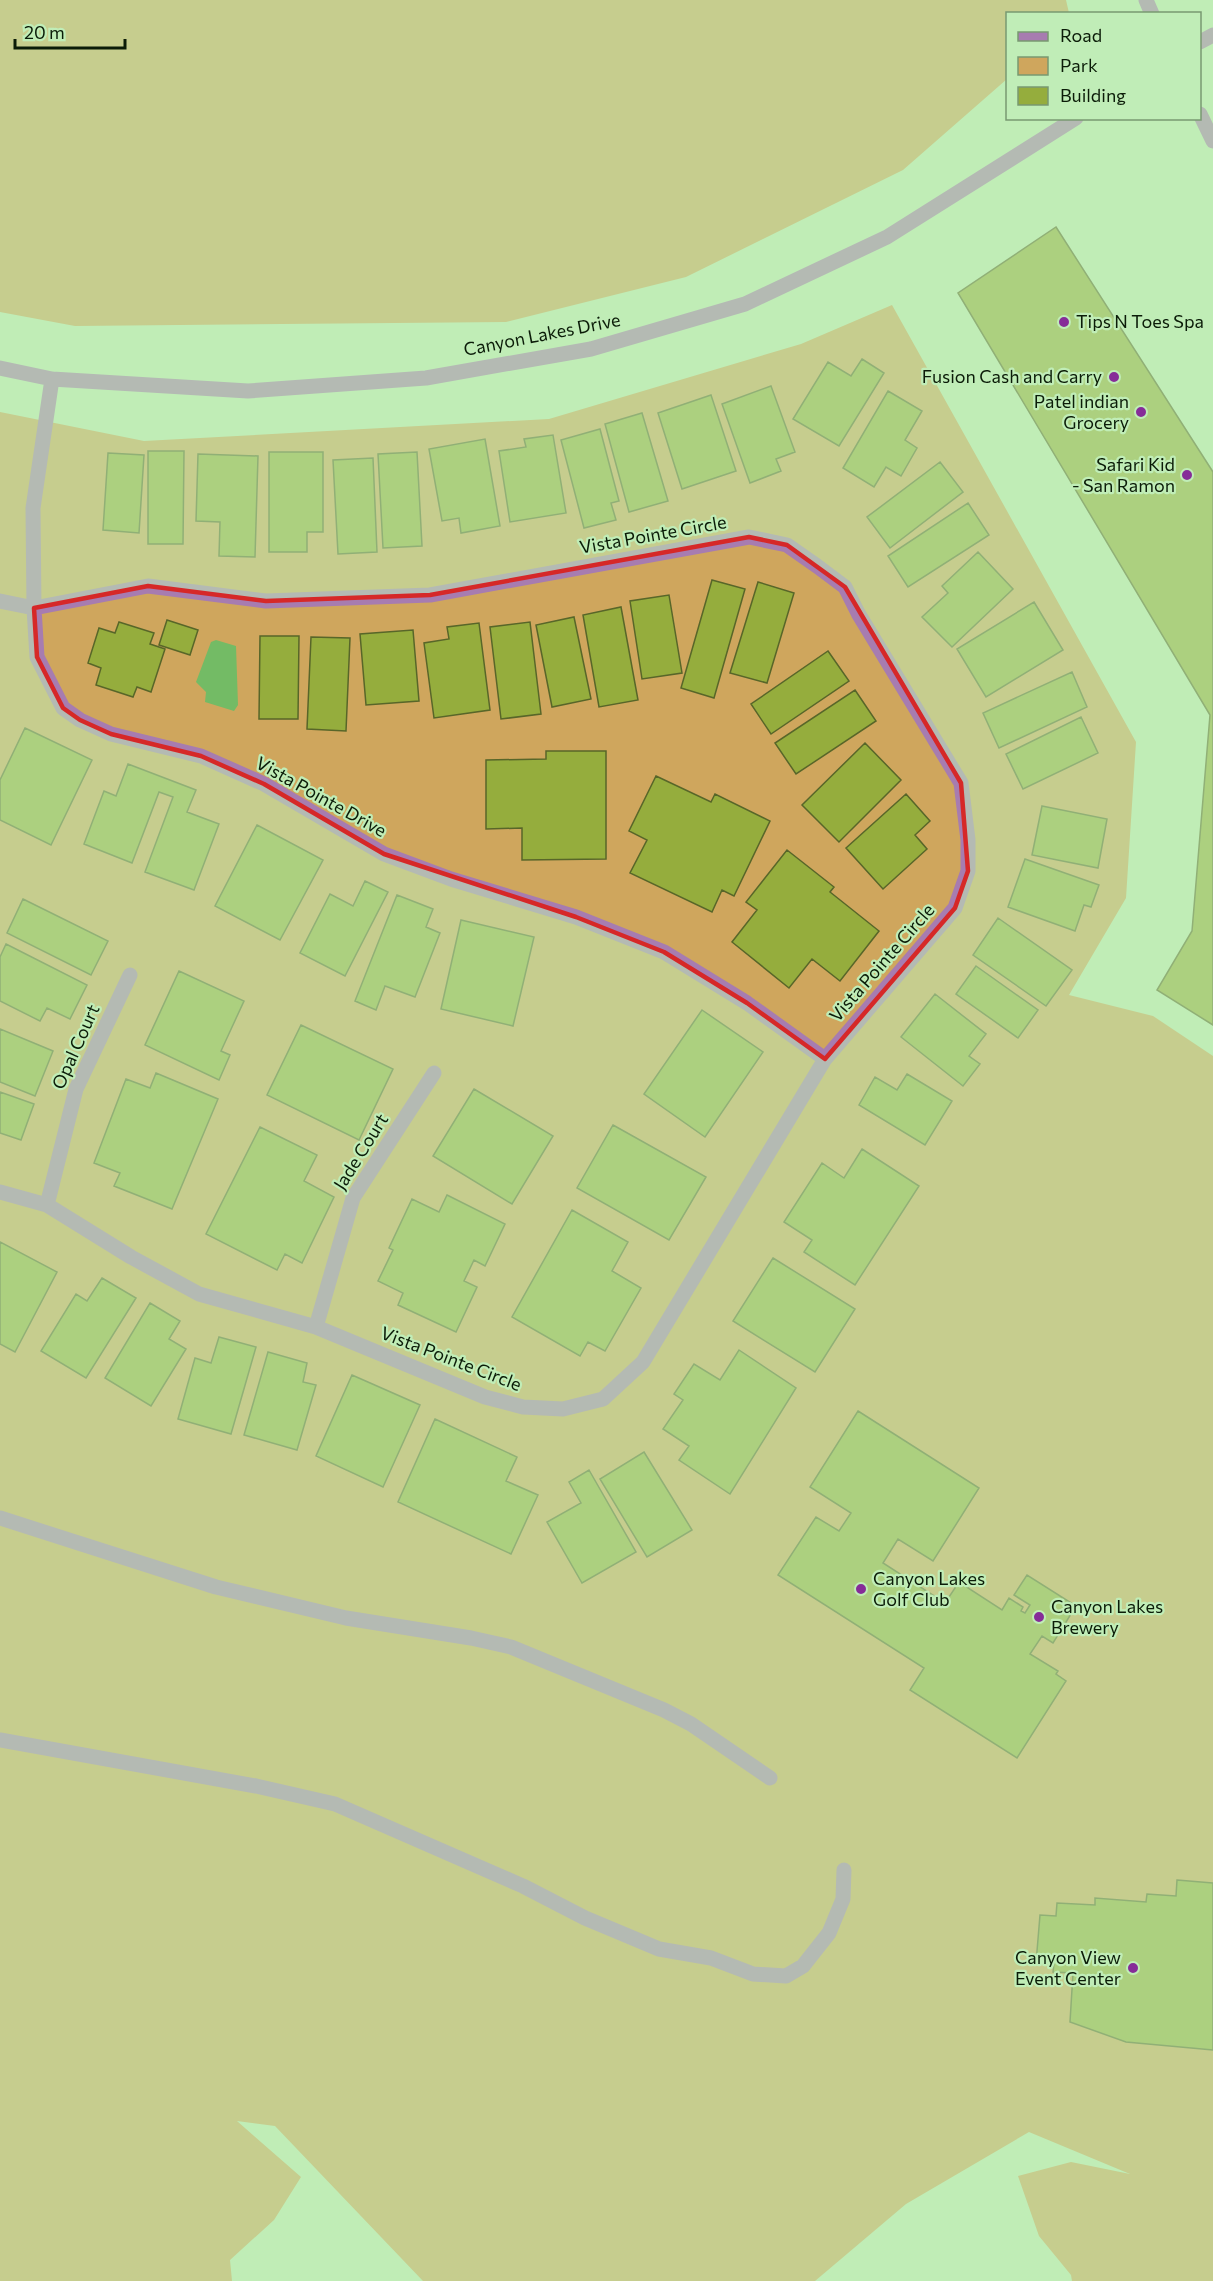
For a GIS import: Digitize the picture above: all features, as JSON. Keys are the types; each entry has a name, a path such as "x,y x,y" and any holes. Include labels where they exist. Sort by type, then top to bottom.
{"street":[{"path":"1201,116 1213,141"},
{"name":"Canyon Lakes Drive","path":"0,368 52,379 248,391 426,378 591,349 745,304 886,237 1073,120"},
{"name":"Vista Pointe Drive","path":"52,379 33,508 34,609 37,657 63,708 80,720 111,734 201,756 264,784 384,855 451,879 576,917 664,952 747,1003 825,1059"},
{"name":"Vista Pointe Circle","path":"0,601 34,609 148,586 266,601 430,595 749,537 787,545 845,587 858,613 961,783 968,840 968,871 955,908 825,1059 643,1362 603,1399 563,1410 523,1407 485,1397 316,1327 199,1294 131,1257 47,1205 0,1192"},
{"name":"Opal Court","path":"47,1205 76,1089 130,975"},
{"name":"Jade Court","path":"316,1327 353,1198 434,1073"},
{"path":"0,1518 216,1587 346,1618 471,1638 511,1647 664,1710 691,1724 770,1778"},
{"path":"0,1740 256,1786 335,1803 523,1886 585,1918 659,1949 711,1958 753,1974 786,1976 803,1966 829,1933 843,1899 844,1870"}],"highlighted area":[{"path":"749,537 787,545 845,587 961,783 968,871 955,908 825,1059 747,1003 664,952 576,917 384,854 264,784 201,756 111,734 80,720 63,708 37,657 34,608 148,586 266,601 430,595"}],"green space":[{"path":"0,0 1066,0 1069,12 1006,12 1006,80 903,170 686,277 506,322 75,326 0,312"},
{"path":"892,305 1136,742 1126,898 1069,995 1153,1016 1213,1056 1213,2281 1072,2281 1071,2275 1039,2236 1018,2176 1071,2162 1130,2174 1029,2132 906,2204 815,2281 423,2281 275,2126 237,2121 301,2177 274,2220 230,2260 232,2281 0,2281 0,412 144,441 549,419 801,344"}],"shaded area":[{"path":"216,640 236,646 238,705 234,711 205,702 206,692 196,682 211,642"}],"building":[{"path":"1056,227 1213,472 1213,1025 1157,990 1192,931 1210,715 958,293"},
{"path":"862,359 884,373 839,446 793,419 828,362 851,376"},
{"path":"771,386 795,452 776,459 781,471 750,483 722,404"},
{"path":"888,391 922,411 905,440 917,448 901,476 886,467 874,487 843,468"},
{"path":"711,395 736,471 682,489 658,413"},
{"path":"642,413 668,501 629,512 605,424"},
{"path":"600,429 619,501 611,503 616,520 584,528 561,440"},
{"path":"553,435 566,513 510,522 499,451 526,447 524,439"},
{"path":"485,439 500,526 461,533 459,518 442,521 429,449"},
{"path":"148,451 184,451 183,544 148,544"},
{"path":"269,452 323,452 323,532 307,532 307,552 269,552"},
{"path":"417,452 422,546 383,548 378,454"},
{"path":"108,453 144,455 139,533 103,530"},
{"path":"198,454 258,456 255,557 219,556 220,522 196,521"},
{"path":"373,458 377,552 338,554 333,460"},
{"path":"940,462 963,492 890,548 867,517"},
{"path":"968,503 989,535 908,587 888,556"},
{"path":"978,552 1013,589 952,647 922,617 948,593 942,586"},
{"path":"712,580 745,589 714,698 681,688"},
{"path":"758,582 794,593 767,683 730,673"},
{"path":"669,595 682,673 642,679 630,601"},
{"path":"1034,602 1063,650 986,697 957,649"},
{"path":"621,607 638,700 599,707 583,615"},
{"path":"574,617 591,699 552,707 536,625"},
{"path":"167,620 198,630 190,655 159,645"},
{"path":"119,622 154,633 150,644 165,649 151,692 137,687 133,697 96,685 101,668 88,663 99,628 115,633"},
{"path":"530,622 541,714 501,719 490,627"},
{"path":"479,623 490,710 434,718 424,643 449,639 447,627"},
{"path":"413,630 419,701 366,705 360,634"},
{"path":"260,636 299,636 298,719 259,719"},
{"path":"311,637 350,638 346,731 307,729"},
{"path":"828,651 849,681 771,734 751,704"},
{"path":"1072,672 1087,707 999,748 983,713"},
{"path":"855,690 876,721 796,774 775,743"},
{"path":"1081,717 1098,753 1023,789 1006,754"},
{"path":"25,728 92,760 51,845 0,820 0,780"},
{"path":"865,743 901,780 839,842 802,805"},
{"path":"546,751 606,751 606,859 522,860 522,828 486,829 486,760 546,759"},
{"path":"128,764 196,790 187,812 219,824 194,890 145,872 173,797 159,792 132,863 84,844 104,791 116,796"},
{"path":"656,776 711,802 715,794 770,821 734,896 722,890 712,912 630,873 647,840 629,831"},
{"path":"906,794 930,821 915,835 927,849 883,889 846,848"},
{"path":"1042,806 1107,819 1098,868 1032,855"},
{"path":"257,825 323,860 280,940 215,906"},
{"path":"787,850 834,887 830,892 879,931 840,981 812,959 789,988 732,942 757,910 746,902"},
{"path":"1025,859 1099,885 1091,907 1084,905 1075,931 1008,907"},
{"path":"365,881 388,892 345,976 300,953 330,894 353,906"},
{"path":"397,895 433,909 426,927 440,933 415,997 385,986 376,1010 355,1001"},
{"path":"23,899 108,941 91,975 7,933"},
{"path":"998,918 1072,970 1046,1006 973,955"},
{"path":"461,920 534,937 513,1026 441,1009"},
{"path":"6,944 87,985 70,1019 47,1008 40,1021 0,1001 0,957"},
{"path":"976,966 1038,1010 1018,1038 956,994"},
{"path":"179,971 244,1001 221,1051 230,1055 219,1080 145,1045"},
{"path":"935,994 986,1034 969,1056 980,1064 963,1086 901,1037"},
{"path":"702,1010 763,1052 705,1137 644,1094"},
{"path":"301,1025 393,1069 359,1140 267,1095"},
{"path":"0,1029 53,1051 35,1096 0,1082"},
{"path":"156,1073 218,1099 172,1209 114,1186 120,1173 94,1163 126,1079 150,1088"},
{"path":"907,1074 952,1101 925,1145 859,1105 875,1077 897,1090"},
{"path":"474,1089 553,1136 512,1204 433,1156"},
{"path":"0,1092 34,1104 21,1140 0,1133"},
{"path":"613,1125 706,1177 669,1240 577,1188"},
{"path":"260,1127 317,1155 304,1181 334,1197 302,1263 285,1254 277,1270 206,1234"},
{"path":"862,1149 919,1186 855,1285 804,1252 812,1240 784,1222 822,1163 844,1178"},
{"path":"447,1195 505,1224 485,1266 474,1260 464,1281 477,1287 456,1332 398,1305 403,1293 378,1281 393,1250 389,1248 412,1199 439,1212"},
{"path":"572,1210 628,1242 612,1271 641,1288 605,1351 588,1342 580,1356 512,1317"},
{"path":"0,1242 57,1272 15,1352 0,1344"},
{"path":"773,1258 855,1309 815,1372 733,1321"},
{"path":"102,1278 136,1298 86,1378 41,1351 76,1294 87,1301"},
{"path":"150,1303 180,1321 169,1339 186,1349 151,1406 105,1378"},
{"path":"219,1337 256,1347 231,1434 178,1419 195,1358 211,1363"},
{"path":"739,1350 796,1388 730,1494 679,1460 689,1446 663,1429 683,1400 674,1394 694,1364 720,1380"},
{"path":"268,1352 307,1363 303,1382 316,1385 297,1450 244,1435"},
{"path":"352,1375 420,1405 383,1487 316,1456"},
{"name":"Canyon Lakes Golf Club","path":"858,1411 979,1488 933,1561 898,1539 883,1563 945,1603 959,1582 1002,1610 1009,1598 1023,1607 1021,1611 1025,1613 1030,1605 1014,1595 1027,1575 1076,1606 1053,1643 1042,1636 1030,1654 1058,1671 1056,1674 1066,1681 1017,1758 910,1690 924,1668 778,1575 816,1517 839,1531 851,1513 810,1487"},
{"path":"435,1419 517,1457 506,1481 538,1495 511,1554 398,1502"},
{"path":"644,1452 692,1530 647,1557 600,1479"},
{"path":"589,1470 636,1552 582,1583 547,1522 581,1503 569,1482"},
{"name":"Canyon View Event Center","path":"1177,1880 1213,1883 1213,2050 1126,2042 1070,2022 1073,1973 1053,1972 1054,1964 1036,1963 1040,1915 1056,1916 1057,1903 1095,1905 1095,1898 1146,1902 1147,1894 1176,1896"}],"place":[{"name":"Tips N Toes Spa","path":"1064,322"},
{"name":"Fusion Cash and Carry","path":"1114,377"},
{"name":"Patel indian Grocery","path":"1141,412"},
{"name":"Safari Kid - San Ramon","path":"1187,475"},
{"name":"Canyon Lakes Golf Club","path":"861,1589"},
{"name":"Canyon Lakes Brewery","path":"1039,1617"},
{"name":"Canyon View Event Center","path":"1133,1968"}]}
